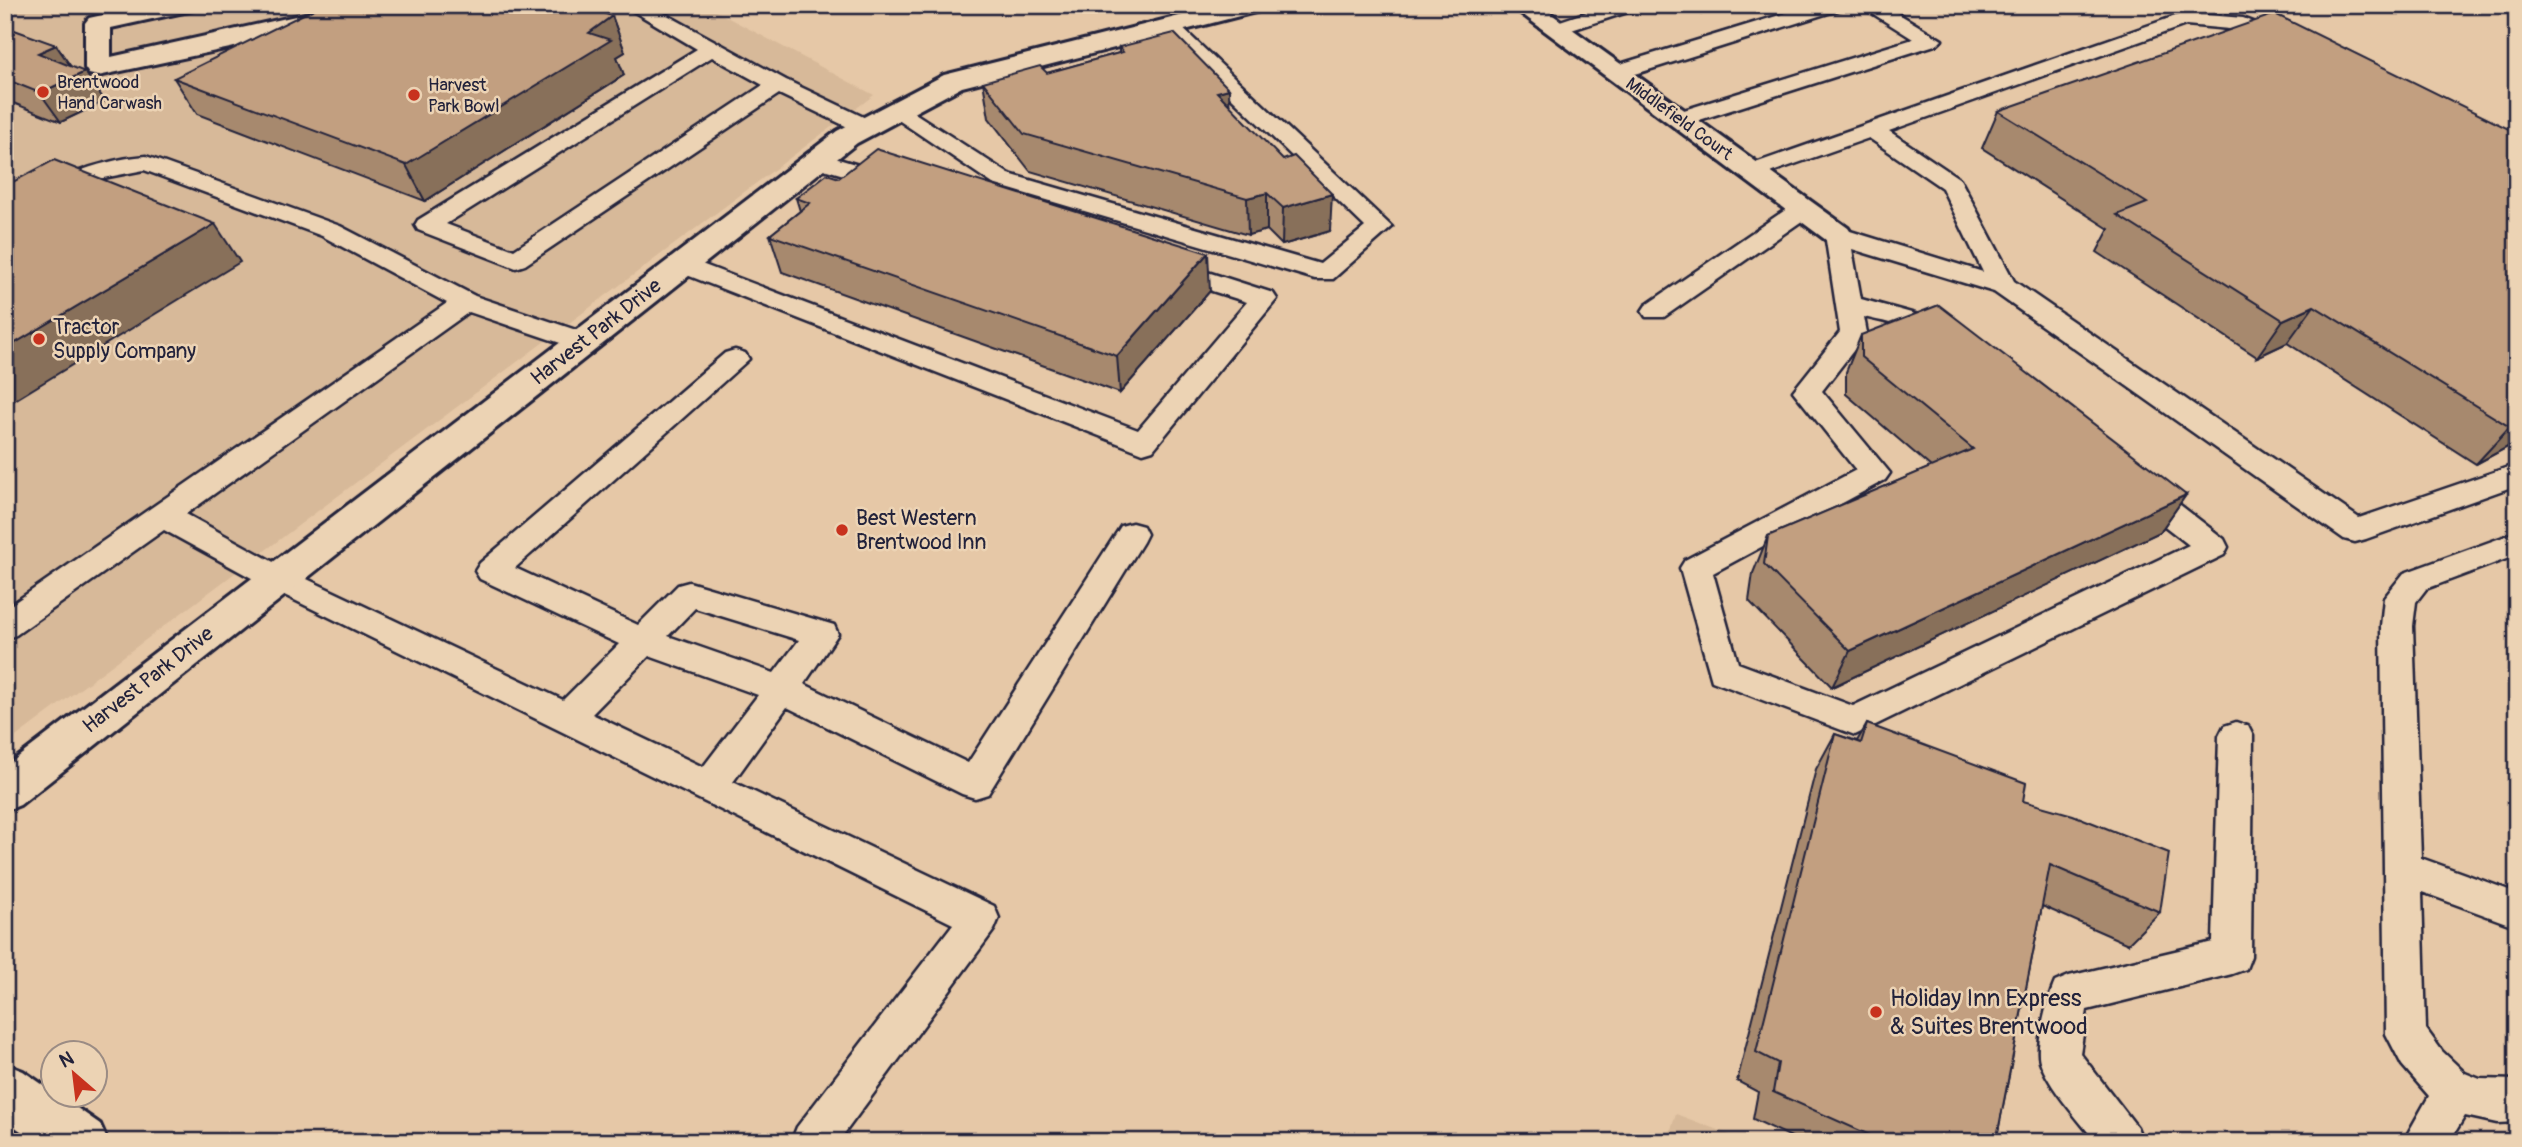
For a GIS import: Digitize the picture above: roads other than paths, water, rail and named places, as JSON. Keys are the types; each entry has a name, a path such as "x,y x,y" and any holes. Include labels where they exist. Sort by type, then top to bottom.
{"street":[{"path":"184,5 98,23 98,68 328,19 371,5"},
{"name":"Harvest Park Drive","path":"5,792 847,137 953,81 1254,5"},
{"name":"Middlefield Court","path":"1522,5 1837,235"},
{"path":"5,1089 82,1142"}],"lane":[{"path":"462,5 517,21 595,5"},
{"path":"633,5 778,85 866,127"},
{"path":"1555,29 1630,5"},
{"path":"1615,73 1834,5"},
{"path":"1679,119 1931,40 1869,5"},
{"path":"1752,172 2184,19 2243,24 2297,48"},
{"path":"896,111 1001,179 1324,273 1380,227 1170,27"},
{"path":"711,49 427,225 516,260 778,85"},
{"path":"1870,129 1952,184 2003,286"},
{"path":"818,159 910,188"},
{"path":"5,217 90,170 125,163 146,163 331,231 466,302 583,342"},
{"path":"1655,312 1803,209"},
{"path":"2117,473 2213,547 1855,721 1724,672 1696,568 1875,473 1807,391 1854,333 1837,235 2003,286 2355,531 2517,474"},
{"path":"683,265 1143,443 1264,299 1146,262"},
{"path":"5,626 466,302"},
{"path":"1849,303 1924,325 1967,358"},
{"path":"735,359 491,571 643,641 781,689 975,783 1132,534"},
{"path":"163,515 279,579 980,918 812,1142"},
{"path":"2517,543 2415,581 2400,598 2397,626 2406,1034 2423,1063 2456,1092 2484,1103 2517,1101"},
{"path":"567,718 689,594 822,634 709,787"},
{"path":"2122,1142 2059,1058 2069,995 2232,956 2236,736"},
{"path":"2403,868 2517,910"},
{"path":"2424,1142 2456,1092"}],"place":[{"name":"Brentwood Hand Carwash","path":"43,92"},
{"name":"Harvest Park Bowl","path":"414,95"},
{"name":"Tractor Supply Company","path":"39,339"},
{"name":"Best Western Brentwood Inn","path":"842,530"},
{"name":"Holiday Inn Express & Suites Brentwood","path":"1876,1012"}]}
